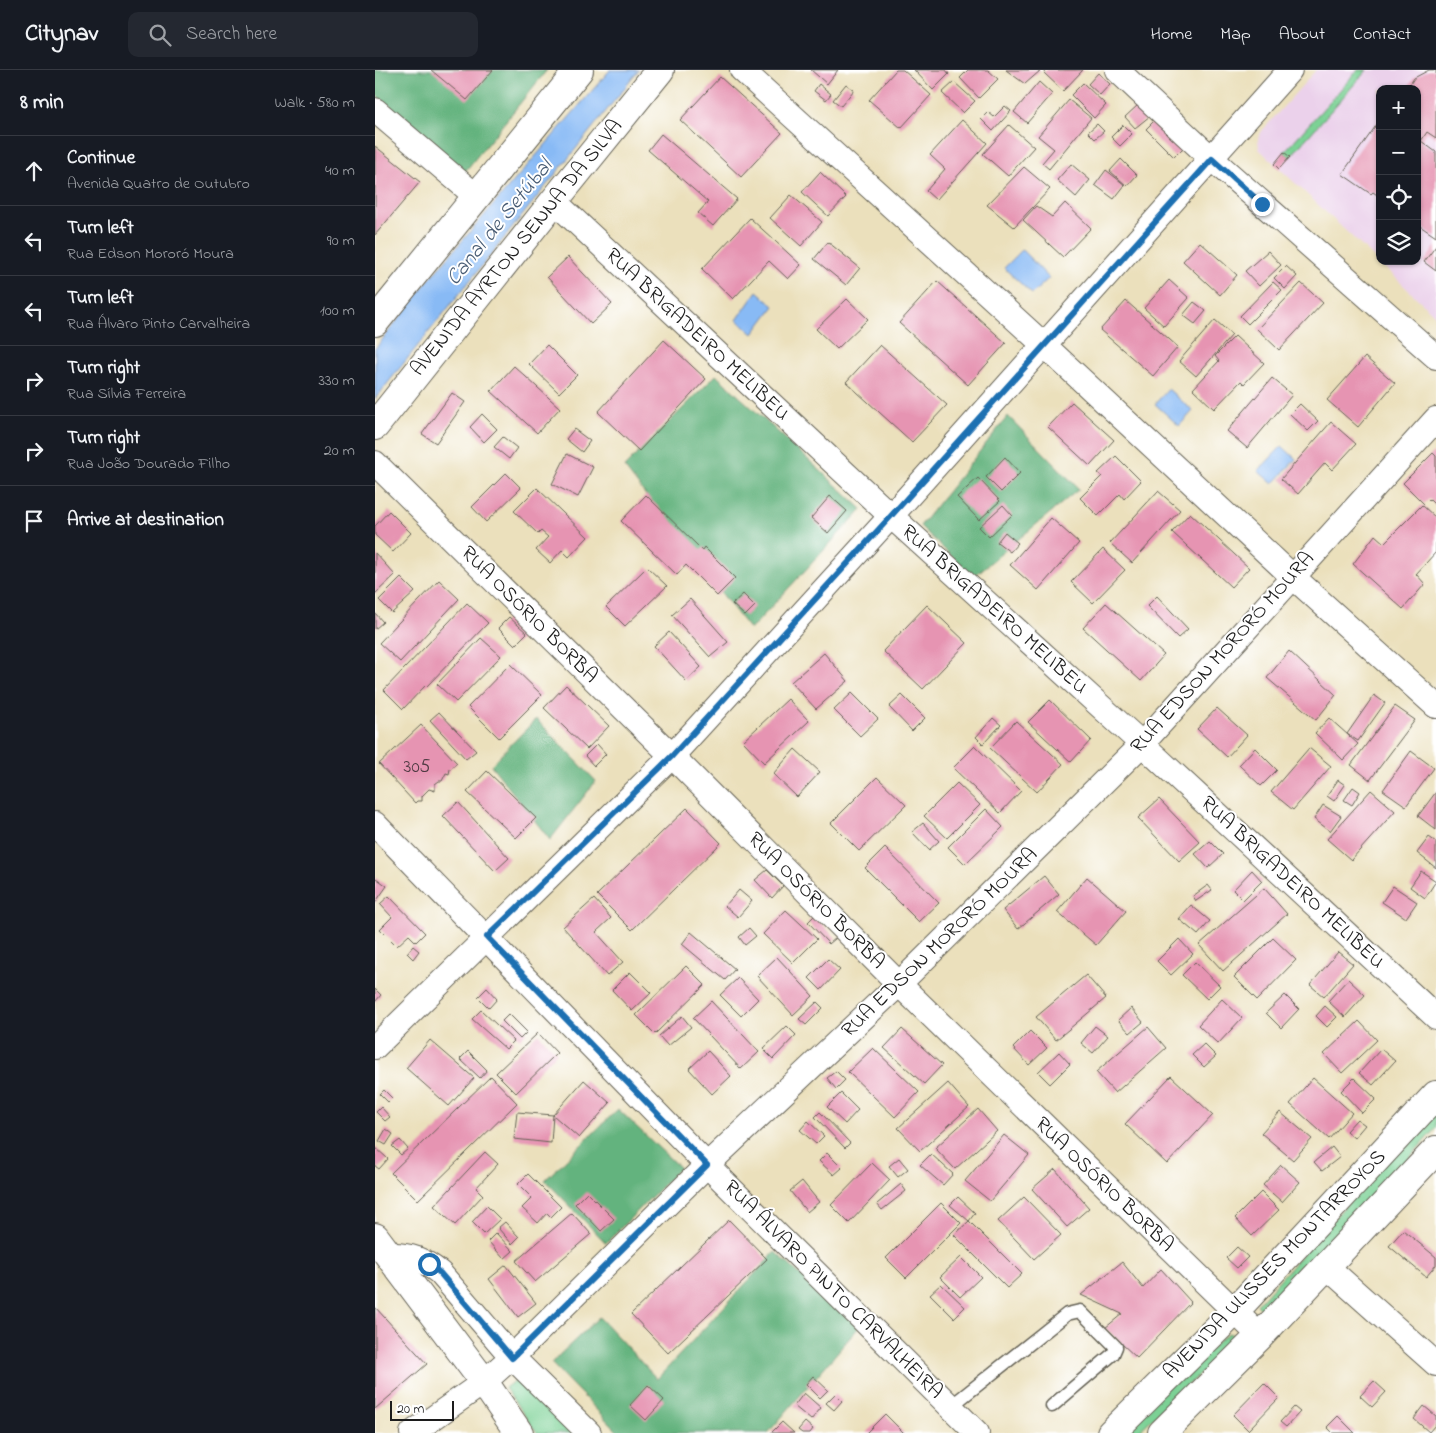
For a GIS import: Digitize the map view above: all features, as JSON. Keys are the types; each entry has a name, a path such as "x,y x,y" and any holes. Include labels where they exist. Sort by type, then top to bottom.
{"main road":[{"path":"375,322 579,70"},
{"name":"AVENIDA AYRTON SENNA DA SILVA","path":"375,426 660,70"},
{"name":"AVENIDA ULISSES MONTARROYOS","path":"1111,1433 1234,1312 1436,1095"},
{"name":"AVENIDA ULISSES MONTARROYOS","path":"1162,1433 1259,1336 1436,1150"},
{"path":"382,1246 484,1382 519,1433"}],"street":[{"path":"742,70 1436,706"},
{"path":"1117,70 1212,159 1436,358"},
{"path":"375,1047 672,756 891,516 1290,70"},
{"path":"375,110 477,197"},
{"name":"RUA BRIGADEIRO MELIBEU","path":"554,201 891,516 1142,744 1436,1017"},
{"name":"RUA EDSON MORORÓ MOURA","path":"412,1433 484,1382 512,1358 707,1165 899,984 1142,744 1436,419"},
{"name":"RUA OSÓRIO BORBA","path":"375,463 672,756 899,984 1259,1336"},
{"name":"RUA ÁLVARO PINTO CARVALHEIRA","path":"375,824 707,1165 977,1433"},
{"path":"382,1246 413,1256 429,1264 440,1273 512,1358 589,1433"},
{"path":"1326,1266 1436,1364"}],"lane":[{"path":"950,1407 1067,1314 1080,1312 1115,1347 1113,1354 1052,1406"}],"shaded area":[{"path":"1316,70 1436,70 1436,316 1382,265 1421,265 1421,85 1376,85 1376,259 1259,149 1258,138"}],"green space":[{"path":"375,70 547,70 463,174 375,94"},
{"path":"1358,70 1367,70 1290,157 1284,152"},
{"path":"716,375 862,509 750,630 624,467"},
{"path":"1008,416 1079,489 973,577 920,526"},
{"path":"536,719 596,781 550,840 491,765"},
{"path":"1436,1104 1436,1128 1327,1249 1264,1312 1257,1305"},
{"path":"618,1109 680,1168 606,1243 545,1180"},
{"path":"775,1252 859,1327 768,1433 619,1433 551,1363 599,1317 657,1379"},
{"path":"1228,1333 1234,1335 1231,1345 1137,1433 1115,1433"},
{"path":"515,1380 528,1385 576,1433 537,1433 505,1388"}],"water":[{"name":"Canal de Setúbal","path":"610,70 639,70 375,399 375,349 431,277"},
{"path":"1022,250 1049,278 1032,294 1004,268"},
{"path":"757,291 774,306 753,334 737,320"},
{"path":"1168,389 1193,411 1179,426 1155,404"},
{"path":"1282,446 1296,459 1273,484 1258,471"}],"building":[{"path":"431,70 493,70 467,100"},
{"path":"811,70 838,70 827,84"},
{"path":"896,70 903,70 931,95 901,128 869,100"},
{"path":"914,70 946,70 949,74 933,90"},
{"path":"968,70 988,70 998,79 979,98 960,78"},
{"path":"1006,70 1041,70 1025,84"},
{"path":"1046,70 1083,70 1063,91 1044,73"},
{"path":"1429,70 1436,70 1436,138 1427,132 1421,141 1421,85 1410,85 1414,78"},
{"path":"1098,73 1110,84 1100,95 1088,84"},
{"path":"720,77 782,133 741,177 680,120"},
{"path":"954,82 975,101 963,113 942,93"},
{"path":"1039,82 1052,94 1027,123 1014,112"},
{"path":"1083,83 1106,105 1094,118 1071,95"},
{"path":"819,84 831,94 826,100 814,91"},
{"path":"846,84 854,90 841,106 833,100"},
{"path":"1069,100 1091,118 1049,169 1042,163 1054,149 1038,136"},
{"path":"1139,104 1150,116 1135,128 1125,117"},
{"path":"1005,106 1011,111 993,131 981,119 988,112 994,117"},
{"path":"1157,118 1185,146 1174,157 1146,129"},
{"path":"962,120 987,143 936,200 926,191 945,169 930,155"},
{"path":"1097,124 1104,131 1095,139 1088,132"},
{"path":"1009,125 1034,147 1008,176 983,154"},
{"path":"1123,125 1132,134 1120,146 1111,137"},
{"path":"1376,126 1376,194 1373,192 1371,194 1342,174"},
{"path":"661,134 737,199 713,226 698,213 708,202 648,150"},
{"path":"1421,141 1436,152 1436,237 1421,227"},
{"path":"375,146 420,182 375,235"},
{"path":"1284,152 1290,157 1279,169 1274,164"},
{"path":"1121,159 1137,175 1127,186 1110,171"},
{"path":"1071,164 1090,180 1076,197 1057,180"},
{"path":"1024,167 1050,189 1014,227 987,205"},
{"path":"1106,170 1125,185 1114,199 1095,185"},
{"path":"820,172 846,197 828,216 802,192"},
{"path":"791,195 822,222 801,246 770,218"},
{"path":"1065,203 1091,228 1063,257 1023,220 1036,206 1052,217"},
{"path":"750,218 801,265 788,279 769,261 733,299 702,269"},
{"path":"828,242 860,268 846,285 814,259"},
{"path":"1200,242 1237,275 1220,295 1183,261"},
{"path":"1436,246 1436,271 1424,262"},
{"path":"1268,251 1281,265 1259,286 1245,271"},
{"path":"568,257 612,304 591,324 547,277"},
{"path":"1286,266 1297,276 1285,289 1274,278"},
{"path":"1169,280 1189,298 1164,326 1144,308"},
{"path":"937,281 1006,343 968,385 899,323"},
{"path":"1273,282 1282,290 1248,324 1240,316"},
{"path":"1301,283 1323,303 1279,350 1257,329"},
{"path":"847,299 868,319 837,349 816,329"},
{"path":"1126,301 1178,347 1153,376 1100,330"},
{"path":"1194,302 1206,311 1195,324 1183,315"},
{"path":"1215,320 1232,335 1196,376 1179,361"},
{"path":"1235,336 1264,363 1244,384 1241,381 1214,409 1193,389 1219,361 1215,356"},
{"path":"664,340 706,379 639,451 598,412"},
{"path":"547,345 577,375 559,393 529,364"},
{"path":"880,345 947,405 912,442 846,382"},
{"path":"1365,357 1395,383 1358,427 1327,400"},
{"path":"514,366 560,408 537,433 491,391"},
{"path":"1272,378 1292,395 1247,448 1227,431"},
{"path":"452,393 465,402 436,443 422,434"},
{"path":"1072,402 1114,440 1090,466 1048,427"},
{"path":"1300,404 1318,421 1308,431 1290,414"},
{"path":"482,414 497,429 484,442 470,427"},
{"path":"1331,422 1356,444 1332,470 1325,463 1298,494 1281,479"},
{"path":"574,429 590,441 582,452 566,439"},
{"path":"503,437 517,448 509,459 494,447"},
{"path":"1433,453 1436,456 1436,506 1429,499 1424,504 1403,483"},
{"path":"567,454 593,467 578,497 552,484"},
{"path":"1116,456 1141,481 1124,499 1120,494 1098,516 1080,498 1102,476 1098,473"},
{"path":"1005,457 1020,473 1001,492 986,477"},
{"path":"506,473 521,488 486,522 472,507"},
{"path":"978,478 1000,501 979,520 957,497"},
{"path":"537,488 588,537 569,557 562,550 550,563 536,550 548,537 541,531 538,534 514,511"},
{"path":"1158,491 1180,510 1132,563 1110,543"},
{"path":"646,495 702,550 704,547 735,578 717,596 686,565 677,575 621,521"},
{"path":"830,496 847,511 828,533 811,518"},
{"path":"1003,505 1012,515 989,537 979,527"},
{"path":"1422,505 1436,518 1436,552 1416,574 1425,584 1403,609 1353,564 1375,535 1384,543"},
{"path":"389,511 411,533 393,552 375,535 375,526"},
{"path":"1190,513 1249,568 1231,587 1172,532"},
{"path":"1051,518 1079,543 1038,590 1010,565"},
{"path":"1005,532 1018,543 1010,552 997,542"},
{"path":"1103,549 1125,570 1093,603 1071,582"},
{"path":"375,553 395,575 375,594"},
{"path":"647,567 667,586 625,626 606,607"},
{"path":"401,578 415,592 392,613 379,600"},
{"path":"439,580 459,599 400,662 379,643"},
{"path":"743,594 755,606 745,616 732,604"},
{"path":"1157,596 1188,629 1178,638 1147,606"},
{"path":"690,599 728,642 710,657 672,615"},
{"path":"467,603 488,623 403,709 384,690"},
{"path":"1106,603 1164,655 1141,681 1083,628"},
{"path":"927,605 967,643 923,689 883,651"},
{"path":"375,613 383,622 375,629"},
{"path":"509,617 527,633 515,645 498,628"},
{"path":"669,632 701,667 686,681 654,646"},
{"path":"481,638 501,656 456,702 437,684"},
{"path":"1289,651 1336,695 1316,720 1267,678"},
{"path":"824,653 848,681 816,709 791,682"},
{"path":"510,664 542,695 499,738 468,707"},
{"path":"566,685 609,726 587,749 544,708"},
{"path":"852,693 878,719 860,736 834,710"},
{"path":"902,695 925,718 912,731 889,707"},
{"path":"1374,695 1385,703 1358,741 1347,734"},
{"path":"788,699 809,721 764,763 743,741"},
{"path":"1050,700 1091,740 1071,762 1028,722"},
{"path":"1395,706 1415,720 1370,780 1351,765"},
{"path":"1217,708 1247,735 1227,757 1197,729"},
{"path":"439,712 476,751 466,759 430,720"},
{"path":"993,718 1001,725 983,744 976,737"},
{"path":"1329,718 1358,744 1343,760 1315,733"},
{"path":"1016,721 1063,764 1037,792 990,748"},
{"path":"421,725 457,763 450,769 449,774 446,773 442,781 435,784 435,791 429,789 422,796 422,801 415,803 379,764"},
{"path":"597,744 606,754 594,766 585,756"},
{"path":"975,746 1021,791 1000,813 953,768"},
{"path":"1255,748 1277,770 1261,786 1239,765"},
{"path":"1309,748 1331,766 1293,810 1271,792"},
{"path":"795,749 820,772 797,797 773,774"},
{"path":"1411,751 1434,768 1406,806 1383,790"},
{"path":"487,771 536,818 516,838 467,792"},
{"path":"877,777 906,805 859,851 831,823"},
{"path":"1338,780 1345,785 1334,801 1327,796"},
{"path":"957,783 980,805 947,838 924,816"},
{"path":"1353,787 1360,792 1352,805 1344,800"},
{"path":"1371,790 1395,811 1351,860 1327,839"},
{"path":"1436,792 1436,830 1418,816"},
{"path":"1159,799 1200,842 1179,861 1138,818"},
{"path":"458,802 509,858 495,871 443,816"},
{"path":"1323,805 1341,816 1330,831 1314,819"},
{"path":"687,808 721,843 632,930 597,895"},
{"path":"986,809 1003,827 965,864 948,847"},
{"path":"923,823 939,841 929,850 912,832"},
{"path":"1429,837 1436,842 1436,868 1417,853"},
{"path":"1210,841 1223,854 1208,868 1195,854"},
{"path":"885,848 939,903 919,922 865,868"},
{"path":"767,870 783,886 772,898 755,880"},
{"path":"1252,870 1262,881 1243,900 1233,890"},
{"path":"1421,871 1436,881 1425,898 1410,887"},
{"path":"1044,876 1059,894 1018,929 1003,910"},
{"path":"1087,877 1126,911 1096,945 1057,912"},
{"path":"375,879 387,886 375,903"},
{"path":"1208,885 1212,890 1196,901 1193,896"},
{"path":"1393,886 1417,902 1406,918 1382,902"},
{"path":"1264,888 1287,914 1223,971 1199,945"},
{"path":"739,890 752,901 738,917 725,906"},
{"path":"389,896 425,933 416,942 409,935 397,946 380,929 392,917 380,904"},
{"path":"594,899 611,918 596,932 623,962 607,976 563,927"},
{"path":"1191,905 1210,921 1198,935 1179,919"},
{"path":"786,910 817,939 793,963 763,934"},
{"path":"814,916 836,938 829,944 808,922"},
{"path":"749,928 756,936 745,945 739,937"},
{"path":"691,932 735,969 725,980 682,944"},
{"path":"1273,938 1296,960 1257,1000 1234,977"},
{"path":"1179,939 1193,954 1171,975 1157,961"},
{"path":"413,946 419,951 413,959 407,953"},
{"path":"1338,952 1353,964 1324,997 1310,985"},
{"path":"777,957 813,996 793,1015 757,976"},
{"path":"828,959 840,970 821,990 809,978"},
{"path":"1195,962 1220,986 1207,999 1182,975"},
{"path":"686,966 705,985 655,1034 636,1015"},
{"path":"630,972 651,993 632,1011 612,990"},
{"path":"1086,975 1106,998 1056,1040 1036,1017"},
{"path":"738,978 758,999 741,1016 720,995"},
{"path":"1348,979 1365,995 1345,1017 1328,1001"},
{"path":"487,988 497,999 489,1008 478,997"},
{"path":"375,989 381,995 375,1002"},
{"path":"1285,995 1299,1009 1281,1028 1266,1013"},
{"path":"1222,999 1242,1018 1218,1044 1198,1025"},
{"path":"711,1001 759,1052 741,1069 693,1018"},
{"path":"817,1002 823,1008 806,1025 799,1019"},
{"path":"1325,1006 1337,1017 1327,1027 1316,1016"},
{"path":"1131,1008 1143,1022 1130,1033 1118,1020"},
{"path":"481,1010 514,1041 506,1049 472,1019"},
{"path":"509,1014 527,1032 520,1039 502,1021"},
{"path":"682,1016 691,1027 668,1046 659,1036"},
{"path":"1359,1021 1377,1040 1342,1073 1324,1054"},
{"path":"787,1026 796,1035 773,1059 763,1049"},
{"path":"1095,1026 1108,1036 1093,1053 1081,1043"},
{"path":"1148,1027 1166,1048 1115,1093 1096,1072"},
{"path":"902,1029 942,1065 924,1084 884,1048"},
{"path":"1030,1031 1047,1048 1029,1065 1013,1048"},
{"path":"538,1033 557,1053 516,1093 496,1073"},
{"path":"430,1040 474,1078 449,1106 406,1068"},
{"path":"1204,1044 1216,1056 1204,1067 1192,1055"},
{"path":"873,1048 919,1092 895,1117 848,1072"},
{"path":"1381,1049 1395,1061 1373,1085 1359,1073"},
{"path":"468,1051 487,1070 480,1078 460,1059"},
{"path":"708,1051 731,1076 712,1094 689,1069"},
{"path":"1059,1052 1070,1064 1050,1084 1038,1072"},
{"path":"836,1071 845,1080 836,1089 827,1078"},
{"path":"491,1076 517,1103 418,1200 391,1173"},
{"path":"1171,1076 1213,1115 1167,1164 1125,1124"},
{"path":"1313,1078 1352,1113 1329,1139 1290,1104"},
{"path":"1354,1078 1376,1099 1362,1113 1341,1091"},
{"path":"584,1080 610,1103 579,1138 553,1115"},
{"path":"948,1083 969,1107 920,1151 898,1128"},
{"path":"384,1090 392,1098 388,1102 380,1094"},
{"path":"841,1093 858,1110 845,1124 827,1107"},
{"path":"381,1107 390,1117 385,1121 376,1112"},
{"path":"978,1109 997,1131 955,1169 935,1148"},
{"path":"517,1112 553,1115 551,1143 514,1139"},
{"path":"820,1112 850,1143 845,1148 815,1117"},
{"path":"1280,1112 1312,1139 1293,1160 1261,1133"},
{"path":"1357,1119 1365,1125 1354,1138 1346,1131"},
{"path":"808,1121 824,1136 816,1144 800,1130"},
{"path":"386,1129 393,1134 386,1145 379,1141"},
{"path":"1004,1135 1029,1155 990,1201 965,1181"},
{"path":"400,1140 408,1149 401,1155 392,1146"},
{"path":"375,1147 388,1159 379,1169 375,1166"},
{"path":"1332,1147 1340,1157 1322,1171 1314,1162"},
{"path":"485,1152 498,1164 476,1188 483,1195 455,1225 434,1206"},
{"path":"827,1153 842,1168 834,1175 819,1161"},
{"path":"931,1154 953,1174 943,1185 920,1165"},
{"path":"899,1158 908,1169 898,1177 889,1166"},
{"path":"872,1163 890,1180 849,1223 831,1205"},
{"path":"1281,1165 1300,1182 1282,1202 1263,1185"},
{"path":"1055,1169 1089,1208 1067,1227 1032,1189"},
{"path":"528,1174 561,1207 551,1217 547,1213 538,1223 522,1208 532,1198 518,1184"},
{"path":"802,1181 819,1202 807,1212 790,1191"},
{"path":"901,1184 906,1191 882,1210 877,1204"},
{"path":"587,1192 614,1219 601,1231 575,1204"},
{"path":"1261,1192 1279,1210 1252,1236 1235,1218"},
{"path":"958,1197 975,1213 969,1221 950,1205"},
{"path":"1024,1197 1061,1235 1034,1259 998,1221"},
{"path":"941,1203 961,1223 906,1278 886,1258"},
{"path":"487,1206 500,1219 484,1234 472,1222"},
{"path":"572,1213 591,1234 535,1282 516,1261"},
{"path":"729,1220 767,1259 668,1353 631,1314"},
{"path":"969,1221 1022,1274 1007,1288 954,1235"},
{"path":"505,1222 519,1237 512,1244 498,1228"},
{"path":"1403,1230 1436,1257 1436,1265 1426,1277 1389,1246"},
{"path":"496,1233 513,1251 504,1259 488,1241"},
{"path":"1237,1247 1248,1257 1237,1268 1226,1258"},
{"path":"961,1257 981,1277 960,1297 940,1277"},
{"path":"1122,1262 1143,1288 1161,1269 1191,1302 1137,1358 1105,1328 1122,1314 1081,1295"},
{"path":"506,1265 536,1303 518,1317 489,1279"},
{"path":"941,1284 965,1307 954,1318 930,1294"},
{"path":"375,1307 427,1364 375,1409"},
{"path":"813,1376 828,1390 820,1398 806,1384"},
{"path":"1374,1381 1386,1392 1372,1407 1360,1396"},
{"path":"1264,1383 1279,1398 1248,1430 1233,1415"},
{"path":"648,1385 664,1400 646,1420 630,1405"},
{"path":"804,1393 821,1408 811,1420 794,1406"},
{"path":"835,1394 842,1401 834,1410 826,1403"},
{"path":"1424,1406 1436,1416 1436,1424 1429,1432 1414,1419"},
{"path":"1294,1407 1300,1412 1286,1427 1280,1422"},
{"path":"885,1414 904,1433 866,1433"},
{"path":"1338,1416 1355,1433 1333,1433 1327,1427"},
{"path":"782,1422 794,1433 771,1433"},
{"path":"805,1422 813,1429 810,1433 802,1433 798,1430"}],"route":[{"path":"429,1264 440,1273 512,1358 707,1165 487,937 672,756 1212,159 1262,204"}]}
